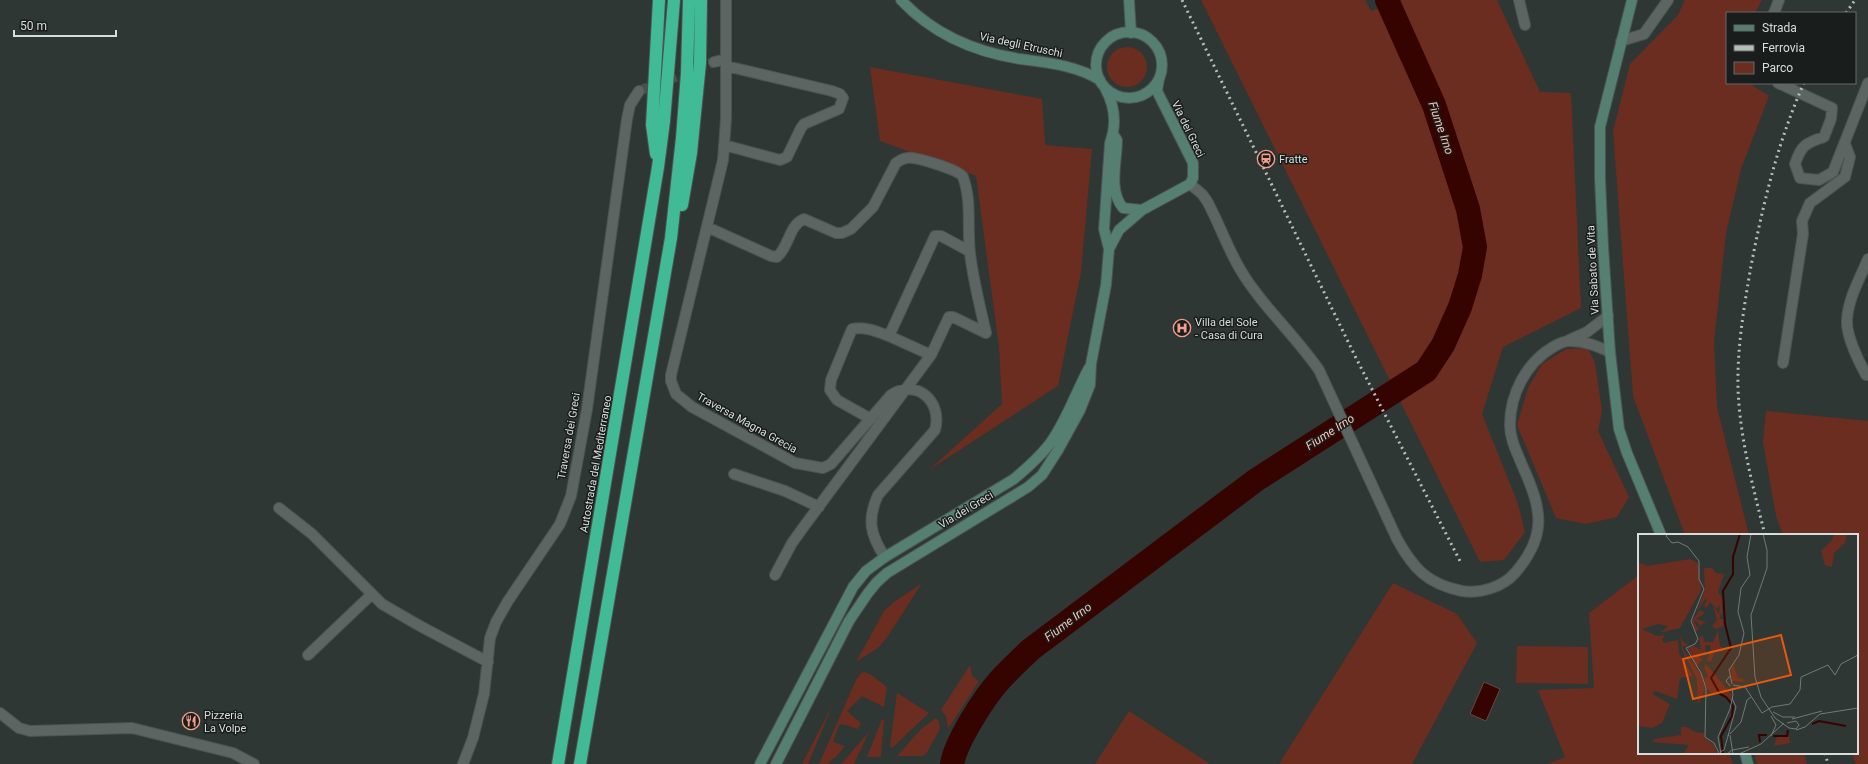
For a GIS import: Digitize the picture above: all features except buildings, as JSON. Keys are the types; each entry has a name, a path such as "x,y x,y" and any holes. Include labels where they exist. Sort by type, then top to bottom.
{"highway":[{"path":"658,167 652,125 659,0"},
{"name":"Autostrada del Mediterraneo","path":"558,764 658,167 664,121 674,0"},
{"path":"580,764 671,238 682,138 687,73 689,0"},
{"path":"671,238 684,198 691,153 700,62 701,0"}],"main road":[{"name":"Via degli Etruschi","path":"902,0 926,23 950,38 984,51 1019,59 1057,63 1087,73 1102,84"},
{"path":"1129,0 1131,33"},
{"name":"Via Sabato de Vita","path":"1632,0 1603,112 1599,140 1600,178 1610,352 1619,429 1627,453 1661,534"},
{"path":"1131,33 1142,35 1150,41 1157,49 1161,59 1161,69 1158,79 1149,91 1134,98 1118,96 1102,84 1096,71 1096,61 1104,43 1112,37 1131,33"},
{"name":"Via dei Greci","path":"1109,249 1119,230 1142,210 1190,184 1193,178 1193,163 1157,91 1158,79"},
{"name":"Via dei Greci","path":"776,764 850,621 876,582 904,562 1028,487 1042,475 1080,410 1090,385 1091,364 1103,308 1109,249 1104,230 1110,143 1113,134 1113,106 1102,84"},
{"name":"Via dei Greci","path":"1113,134 1117,140 1114,185 1117,200 1123,208 1142,210"},
{"name":"Via dei Greci","path":"760,764 845,599 866,572 885,557 1014,479 1038,457 1050,443 1072,406 1091,364"},
{"path":"1745,754 1748,764"}],"street":[{"path":"726,0 726,62"},
{"path":"1519,0 1525,25"},
{"path":"1621,42 1644,34 1668,0"},
{"path":"1774,12 1779,0"},
{"path":"714,62 726,62 832,91 840,94 843,98 839,109 804,124 800,128 787,157 780,160 724,145"},
{"name":"Traversa Magna Grecia","path":"726,62 726,119 722,170 671,375 671,381 676,394 692,406 795,463 814,468 823,468 831,464 891,395 896,391 908,389"},
{"path":"1780,84 1832,108 1831,119 1824,137 1810,141 1800,150 1795,164 1800,178 1819,180 1833,172 1868,83"},
{"name":"Traversa dei Greci","path":"463,764 473,738 481,708 490,638 502,611 560,524 571,496 587,409 627,119 630,105 639,91"},
{"path":"1783,364 1803,234 1802,222 1810,203 1845,176 1850,157 1845,144"},
{"path":"707,227 771,256 777,257 782,252 794,226 799,221 804,219 836,233 842,233 851,229 873,207 896,163 900,160 912,158 960,173 963,176 968,201 969,251 986,333 953,317 949,317 932,354 908,389 792,543 775,575"},
{"path":"1190,184 1202,194 1207,201 1240,268 1249,282 1304,349 1319,370 1396,539 1415,568 1438,583 1464,591 1480,591 1492,588 1504,583 1513,576 1531,552 1539,524 1538,508 1527,475 1512,439 1510,426 1511,411 1517,389 1534,362 1545,352 1587,332 1608,316"},
{"path":"889,336 935,236 941,236 969,251"},
{"path":"1868,259 1854,292 1847,321 1856,358 1866,375 1868,375"},
{"path":"870,419 837,400 832,395 829,385 852,329 870,330 889,336 932,354"},
{"path":"1568,340 1590,343 1610,352"},
{"path":"885,557 876,543 872,529 873,506 878,495 935,430 938,419 935,406 927,396 908,389"},
{"path":"734,474 786,491 819,507"},
{"path":"279,508 312,534 382,604 414,623 488,662"},
{"path":"308,655 372,594"},
{"path":"0,713 19,728 30,731 132,728 233,752 254,764"}],"green space":[{"path":"1201,0 1365,0 1371,11 1403,0 1497,0 1540,92 1571,93 1581,308 1503,347 1482,414 1518,504 1525,532 1504,560 1480,562"},
{"path":"1685,0 1762,0 1756,12 1726,12 1726,84 1751,84 1769,96 1741,169 1726,233 1714,341 1717,407 1749,534 1685,534 1633,396 1613,131 1630,64 1678,15"},
{"path":"1131,47 1138,50 1144,56 1147,67 1146,75 1138,84 1131,87 1123,87 1116,84 1108,75 1107,63 1110,56 1119,48"},
{"path":"870,67 1042,99 1045,145 1092,149 1081,272 1058,386 929,470 1002,404 999,347 976,176 880,141"},
{"path":"1588,348 1595,363 1602,411 1598,431 1629,497 1617,517 1586,524 1556,518 1517,425 1528,388 1542,364 1566,349"},
{"path":"1766,411 1868,421 1868,764 1856,764 1852,754 1858,754 1858,534 1783,534 1776,516 1763,442"},
{"path":"1638,576 1638,754 1729,754 1733,764 1547,764 1565,757 1538,690 1594,688 1589,613"},
{"path":"922,583 888,636 879,647 856,662 884,611 894,602"},
{"path":"1393,583 1457,614 1477,643 1412,764 1279,764"},
{"path":"1517,646 1588,647 1588,684 1516,683"},
{"path":"970,665 972,676 979,681 948,729 946,716 941,710"},
{"path":"864,672 870,674 887,687 884,707 862,696 847,711 861,723 858,729 842,724 839,725 833,742 845,746 828,764 819,764 856,680 861,673"},
{"path":"897,693 929,713 892,748 890,746"},
{"path":"834,702 808,764 802,764 804,760"},
{"path":"1129,711 1210,764 1095,764"},
{"path":"936,718 939,722 940,729 926,754 922,756 897,756 920,730"},
{"path":"882,719 884,720 881,757 867,757"},
{"path":"869,732 854,764 841,764"},
{"path":"1754,754 1804,754 1807,764 1757,764"}],"shaded area":[{"path":"1484,682 1500,689 1486,721 1470,714"}],"waterway":[{"name":"Fiume Irno","path":"952,764 959,744 971,720 986,698 999,681 1030,650 1256,480 1426,371 1443,345 1460,307 1470,275 1475,247 1468,209 1434,105 1387,0"}],"tunnel":[{"path":"639,91 714,62"}],"railway":[{"path":"1182,0 1355,356 1461,563"},
{"path":"1847,12 1855,0"},
{"path":"1765,534 1741,426 1738,389 1740,342 1751,266 1766,196 1786,127 1804,84"},
{"path":"1825,754 1828,764"}],"place":[{"name":"Fratte","path":"1266,159"},
{"name":"Villa del Sole - Casa di Cura","path":"1182,328"},
{"name":"Pizzeria La Volpe","path":"191,721"}]}
